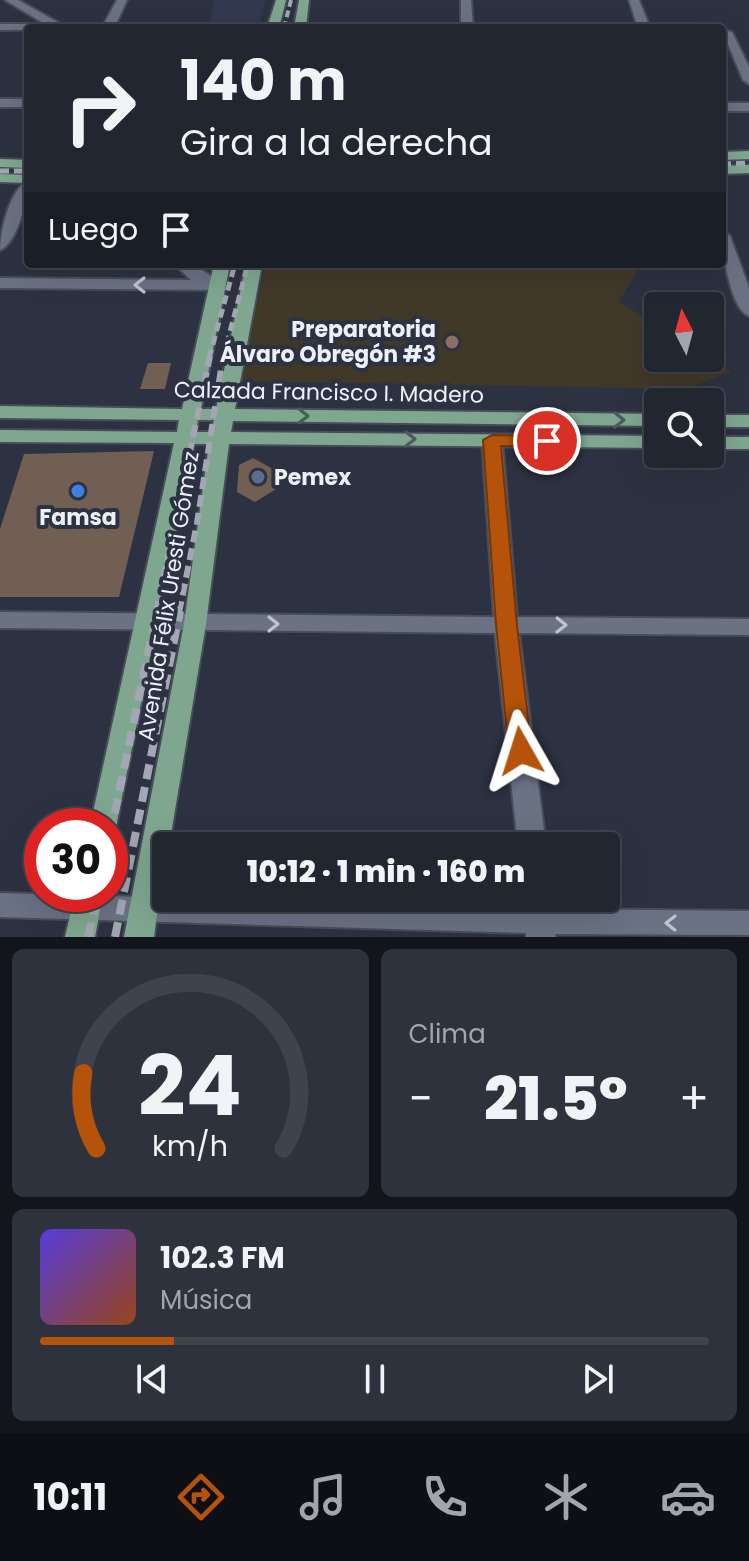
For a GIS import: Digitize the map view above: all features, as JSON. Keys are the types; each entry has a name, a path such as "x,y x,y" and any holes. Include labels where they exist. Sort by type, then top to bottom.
{"main road":[{"path":"274,24 281,0"},
{"path":"301,24 304,0"},
{"path":"726,156 749,155"},
{"path":"0,163 24,164"},
{"path":"726,170 749,169"},
{"path":"0,178 24,179"},
{"name":"Avenida Félix Uresti Gómez","path":"106,808 221,268"},
{"name":"Avenida Félix Uresti Gómez","path":"139,937 195,624 220,437 253,268"},
{"name":"Calzada Francisco I. Madero","path":"0,412 644,420"},
{"path":"724,421 749,421"},
{"name":"Calzada Francisco I. Madero","path":"0,436 644,442"},
{"path":"724,443 749,443"},
{"path":"80,937 86,912"}],"street":[{"path":"10,0 53,24"},
{"path":"110,24 122,0"},
{"path":"466,0 467,24"},
{"path":"634,0 643,24"},
{"path":"0,27 24,27"},
{"path":"729,32 749,80"},
{"path":"0,103 24,103"},
{"path":"726,107 749,107"},
{"path":"0,245 24,194"},
{"path":"726,245 745,286 749,311"},
{"path":"187,268 199,278 218,284"},
{"path":"0,283 218,284"},
{"path":"492,440 506,625 530,832"},
{"path":"0,620 749,627"},
{"path":"0,905 24,904"},
{"path":"128,906 749,923"}],"shaded area":[{"path":"215,0 265,0 260,24 209,23"},
{"name":"Preparatoria Álvaro Obregón #3","path":"265,268 639,268 619,302 644,317 644,372 724,372 724,368 731,372 689,388 238,381"}],"building":[{"path":"148,363 171,363 165,389 140,389"},
{"name":"Famsa","path":"154,451 119,597 0,597 0,529 24,454"},
{"name":"Pemex","path":"253,458 273,469 281,486 255,502 237,492 239,465"}],"railway":[{"path":"285,24 291,0"},
{"path":"726,164 749,163"},
{"path":"0,171 24,171"},
{"path":"209,358 234,268"},
{"path":"223,358 247,268"},
{"path":"156,613 210,356"},
{"path":"179,613 197,523 223,356"},
{"path":"116,808 157,611"},
{"path":"115,937 180,611"},
{"path":"88,937 94,912"}],"place":[{"name":"Preparatoria Álvaro Obregón #3","path":"452,342"},
{"name":"Pemex","path":"258,477"},
{"name":"Famsa","path":"78,491"}],"route":[{"path":"521,751 506,625 492,440 547,441"}]}
